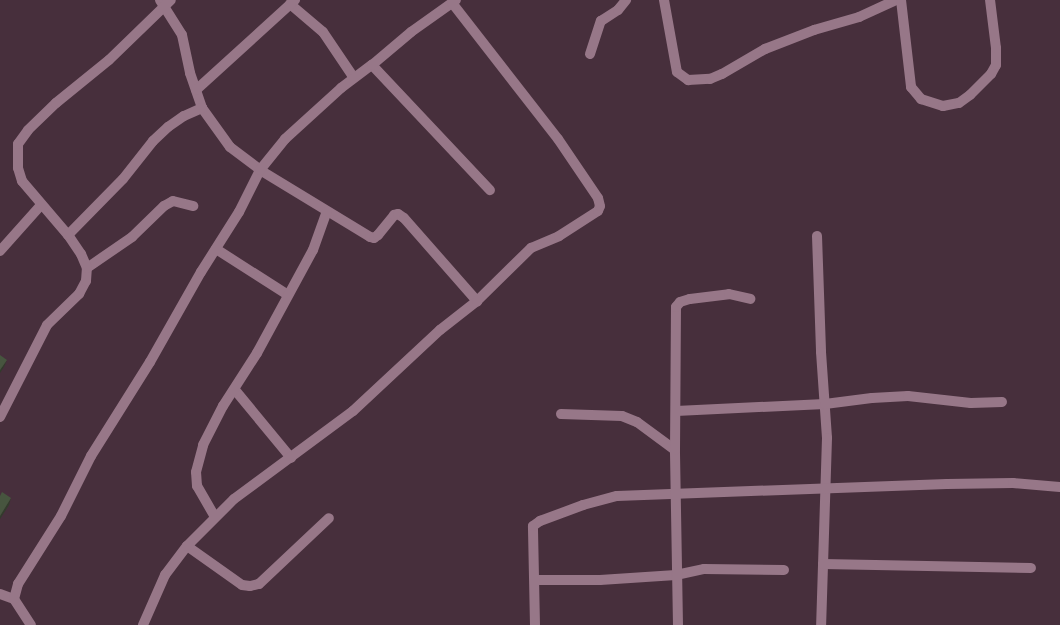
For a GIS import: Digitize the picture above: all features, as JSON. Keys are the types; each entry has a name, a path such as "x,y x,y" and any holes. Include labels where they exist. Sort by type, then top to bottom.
{"street":[{"path":"590,54 601,21 618,10 626,0"},
{"path":"664,0 677,72 688,80 710,79 766,49 814,30 859,17 896,0"},
{"path":"901,0 911,87 921,99 943,106 959,103 970,95 991,74 996,65 996,48 990,0"},
{"path":"14,600 18,584 61,516 91,456 150,362 239,212 260,170 300,124 411,32 454,1 558,139 598,198 600,206 598,211 559,236 531,248 477,302 434,336 353,411 234,499 187,546 165,575 143,625"},
{"path":"0,417 47,325 79,294 86,281 87,268 81,254 68,235 41,206 22,181 18,168 18,144 28,130 56,103 109,60 165,2 182,35 202,108 230,147 260,170 374,238 394,214 398,214 404,218 477,302"},
{"path":"196,90 292,2 323,32 354,78"},
{"path":"372,65 490,190"},
{"path":"68,235 123,179 163,131 184,116 202,108"},
{"path":"87,268 132,237 164,206 173,201 193,206"},
{"path":"0,251 41,206"},
{"path":"214,518 198,486 196,472 203,445 313,250 327,211"},
{"path":"817,236 820,352 825,404 827,490 820,625"},
{"path":"216,249 288,295"},
{"path":"678,625 676,575 678,494 676,450 676,307 680,302 690,299 729,294 750,299"},
{"path":"235,390 291,458"},
{"path":"676,411 825,404 908,396 971,403 1002,402"},
{"path":"561,414 622,416 637,422 676,450"},
{"path":"535,625 533,526 540,521 617,496 955,484 1013,483 1060,487"},
{"path":"187,546 242,585 250,586 259,584 329,518"},
{"path":"823,564 1031,568"},
{"path":"535,580 600,580 676,575 704,569 784,570"},
{"path":"0,594 14,600 32,625"}],"building":[{"path":"0,355 7,360 0,370"},
{"path":"2,492 11,498 0,516 0,496"}]}
